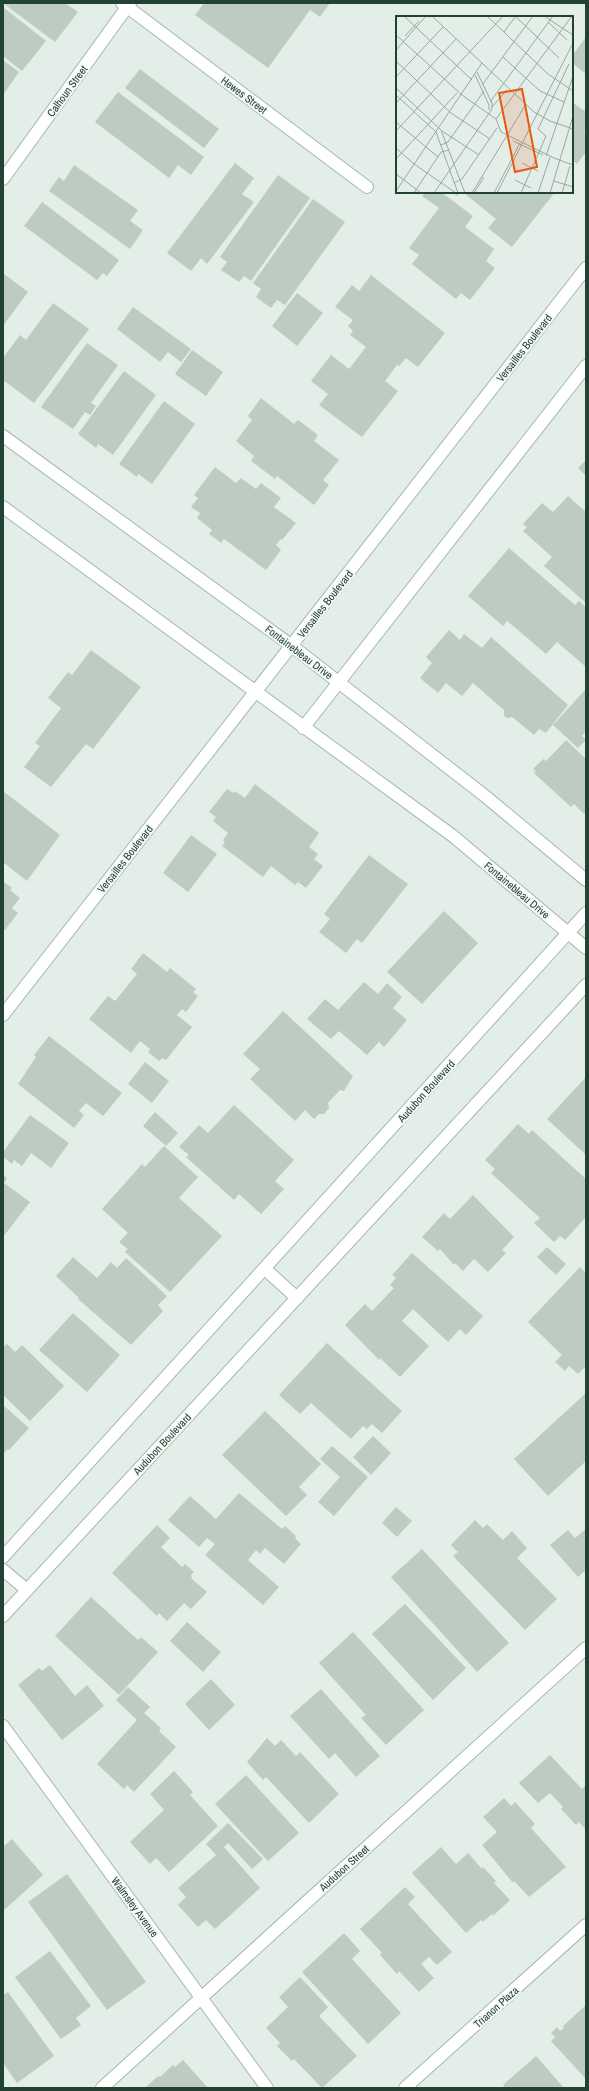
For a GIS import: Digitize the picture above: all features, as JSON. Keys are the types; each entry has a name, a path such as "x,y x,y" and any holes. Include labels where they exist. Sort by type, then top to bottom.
{"street":[{"name":"Calhoun Street","path":"3,179 126,4"},
{"name":"Hewes Street","path":"126,4 367,187"},
{"name":"Versailles Boulevard","path":"3,1014 586,268"},
{"path":"303,728 586,366"},
{"name":"Fontainebleau Drive","path":"3,436 292,646 485,796 586,880"},
{"name":"Fontainebleau Drive","path":"3,507 303,728 453,836 586,948"},
{"name":"Audubon Boulevard","path":"3,1557 569,934 586,913"},
{"name":"Audubon Boulevard","path":"3,1616 586,985"},
{"path":"265,1269 297,1298"},
{"path":"3,1570 27,1590"},
{"name":"Audubon Street","path":"102,2088 586,1648"},
{"name":"Walmsley Avenue","path":"3,1726 267,2088"},
{"name":"Trianon Plaza","path":"405,2088 586,1925"}],"building":[{"path":"3,3 65,3 78,12 55,42"},
{"path":"204,3 330,3 320,17 310,10 268,68 195,15"},
{"path":"3,7 46,41 22,71 3,56"},
{"path":"586,37 586,74 573,64 573,55"},
{"path":"3,60 19,72 3,95"},
{"path":"140,69 219,129 204,148 125,88"},
{"path":"118,92 204,157 191,175 178,165 169,178 95,122"},
{"path":"573,103 586,112 586,130 584,133 586,135 586,152 577,164 573,161"},
{"path":"235,163 254,178 242,194 254,202 207,264 201,258 191,271 167,253"},
{"path":"74,165 138,210 130,221 143,230 130,249 49,191 59,177 64,181"},
{"path":"278,175 310,198 251,281 244,276 239,282 221,270 227,262 220,257"},
{"path":"424,193 442,193 473,216 465,227 494,249 486,261 495,268 470,300 461,293 456,299 412,264 419,255 409,248 439,208 422,196"},
{"path":"464,193 554,193 512,247 488,228 496,219"},
{"path":"313,199 345,222 285,305 277,300 271,308 256,297 261,289 253,283"},
{"path":"42,202 119,260 107,276 103,273 97,280 24,226"},
{"path":"3,273 28,292 3,326"},
{"path":"371,275 445,333 418,367 406,358 399,366 397,365 385,381 398,391 362,437 319,405 328,394 311,381 331,355 349,369 366,347 350,335 353,331 348,326 353,320 335,307 352,285 359,291"},
{"path":"297,293 323,313 297,346 272,326"},
{"path":"53,303 89,329 34,403 3,380 3,358 20,335 26,340"},
{"path":"133,307 191,349 181,362 168,352 160,362 117,329"},
{"path":"87,343 118,365 91,403 96,406 90,415 85,412 73,429 41,407"},
{"path":"192,350 223,372 206,396 175,374"},
{"path":"124,371 156,395 113,455 98,444 96,448 78,434"},
{"path":"261,398 294,424 298,420 318,435 314,441 339,460 323,480 329,485 314,505 277,476 275,479 251,461 254,456 236,441 252,420 248,416"},
{"path":"164,401 195,424 152,484 138,474 137,477 119,464"},
{"path":"586,460 586,476 578,468"},
{"path":"215,467 236,483 241,478 256,489 261,483 281,498 274,507 296,523 276,545 281,550 266,570 224,539 221,543 209,534 212,530 197,518 200,513 191,507 198,498 194,495"},
{"path":"568,496 586,512 586,603 544,566 552,557 523,531 527,527 523,524 542,503 553,512"},
{"path":"509,548 575,605 579,601 586,607 586,667 557,642 546,654 507,621 503,626 468,596"},
{"path":"449,630 460,640 464,634 482,648 491,637 568,705 546,733 539,729 534,735 512,717 507,718 504,716 504,710 473,683 462,696 446,683 438,693 420,678 432,663 426,657"},
{"path":"91,650 141,687 93,749 86,744 51,787 24,767 40,746 35,743 61,708 48,698 68,672 72,675"},
{"path":"586,689 586,731 582,736 586,740 578,748 553,725"},
{"path":"566,740 586,759 586,811 584,814 574,804 571,807 534,773 536,771 533,769 543,759 546,761"},
{"path":"255,784 319,833 309,847 318,854 314,859 323,866 306,888 298,882 295,885 271,866 263,877 222,846 225,842 223,840 228,833 213,821 216,817 209,812 227,789 234,793 235,791 245,798"},
{"path":"3,791 60,835 27,881 3,862"},
{"path":"191,835 217,854 188,892 163,873"},
{"path":"369,855 408,884 362,943 357,939 346,953 319,932 330,919 324,914"},
{"path":"3,881 12,888 10,890 20,898 12,908 18,913 5,930 3,928"},
{"path":"444,911 478,943 422,1004 387,972"},
{"path":"143,953 167,972 170,968 196,989 193,992 198,996 186,1012 182,1009 177,1015 192,1027 166,1060 162,1058 159,1061 148,1052 150,1049 140,1041 131,1053 89,1019 108,996 115,1001 137,974 131,969"},
{"path":"364,982 378,994 387,983 402,997 393,1008 407,1020 384,1047 379,1042 367,1055 339,1031 331,1039 307,1019 325,999 338,1010"},
{"path":"283,1011 353,1076 344,1091 340,1090 328,1103 329,1108 324,1114 319,1114 314,1119 305,1110 295,1121 250,1079 260,1069 243,1054"},
{"path":"49,1036 122,1093 103,1116 86,1103 79,1111 84,1115 74,1128 18,1084 36,1057 34,1055"},
{"path":"145,1062 169,1081 152,1103 128,1084"},
{"path":"586,1077 586,1155 547,1119"},
{"path":"234,1105 294,1160 275,1181 284,1189 261,1214 239,1194 234,1200 186,1157 189,1155 179,1147 199,1125 208,1133"},
{"path":"155,1112 178,1133 166,1146 143,1126"},
{"path":"30,1115 69,1143 51,1168 31,1153 22,1166 14,1160 12,1164 3,1157 3,1152"},
{"path":"518,1124 529,1134 532,1130 586,1179 586,1217 565,1240 560,1236 554,1242 534,1223 540,1218 491,1173 495,1169 485,1160"},
{"path":"164,1146 198,1177 179,1198 222,1236 170,1292 125,1252 128,1249 119,1242 128,1233 102,1209 142,1164 145,1167"},
{"path":"3,1175 7,1178 4,1183 30,1202 3,1237"},
{"path":"473,1195 514,1237 502,1250 506,1253 488,1272 474,1259 463,1271 455,1263 454,1265 440,1249 438,1251 422,1237 444,1213 450,1219"},
{"path":"547,1247 566,1264 556,1275 537,1257"},
{"path":"412,1253 483,1316 466,1335 460,1329 448,1342 413,1309 402,1321 429,1346 400,1377 380,1358 379,1360 345,1325 365,1304 372,1311 394,1288 390,1285 396,1278 392,1275"},
{"path":"73,1257 97,1278 111,1262 117,1268 126,1258 167,1296 158,1305 163,1311 131,1345 78,1299 79,1298 56,1276"},
{"path":"580,1267 586,1273 586,1366 578,1374 569,1366 565,1371 555,1362 562,1355 528,1322"},
{"path":"73,1313 120,1355 87,1392 39,1350"},
{"path":"327,1343 402,1411 382,1433 372,1424 367,1429 363,1426 351,1439 311,1403 300,1414 279,1395"},
{"path":"7,1344 15,1352 22,1345 64,1386 30,1421 3,1395 3,1347"},
{"path":"586,1393 586,1461 548,1496 514,1459"},
{"path":"3,1405 29,1428 9,1450 8,1449 3,1454"},
{"path":"265,1411 321,1464 299,1487 307,1495 286,1516 222,1455"},
{"path":"373,1436 391,1453 371,1475 353,1457"},
{"path":"332,1446 368,1477 334,1516 318,1502 340,1477 320,1459"},
{"path":"239,1493 282,1529 285,1526 296,1536 295,1538 301,1544 284,1564 265,1548 260,1554 256,1550 248,1560 279,1587 263,1605 205,1555 215,1544 207,1538 199,1547 168,1520 190,1496 216,1519"},
{"path":"396,1507 412,1521 397,1537 382,1523"},
{"path":"475,1520 483,1528 487,1524 503,1540 512,1531 527,1548 517,1558 557,1599 525,1630 453,1556 458,1552 451,1545"},
{"path":"157,1525 170,1538 161,1547 182,1567 185,1564 194,1572 191,1575 192,1579 207,1592 191,1609 184,1603 167,1621 159,1613 157,1616 112,1573"},
{"path":"586,1529 586,1570 578,1577 550,1545 568,1530 575,1538"},
{"path":"422,1549 509,1643 477,1672 391,1577"},
{"path":"91,1597 138,1640 141,1637 158,1652 119,1695 55,1636"},
{"path":"405,1604 466,1668 433,1700 372,1634"},
{"path":"187,1622 221,1652 203,1672 170,1641"},
{"path":"353,1632 424,1710 386,1745 361,1718 366,1715 319,1663"},
{"path":"50,1665 75,1696 87,1685 104,1706 62,1740 18,1685 39,1668 42,1671"},
{"path":"211,1679 235,1705 209,1730 185,1704"},
{"path":"128,1687 150,1707 144,1713 161,1728 159,1731 176,1747 134,1792 127,1785 124,1789 97,1764 137,1720 116,1700"},
{"path":"321,1689 380,1756 356,1777 335,1753 329,1759 290,1716"},
{"path":"267,1738 275,1746 281,1740 296,1756 300,1752 339,1794 309,1823 266,1777 263,1780 247,1762"},
{"path":"550,1755 582,1789 586,1785 586,1830 579,1822 576,1825 561,1809 563,1807 550,1793 538,1803 519,1783"},
{"path":"174,1771 193,1792 190,1795 218,1826 169,1872 156,1858 150,1864 130,1842 164,1810 150,1794"},
{"path":"246,1775 299,1833 268,1861 215,1804"},
{"path":"504,1798 511,1806 515,1802 535,1824 531,1828 566,1867 529,1897 514,1881 513,1883 482,1845 497,1832 483,1817"},
{"path":"228,1823 263,1859 252,1869 228,1843 224,1847 260,1888 215,1929 206,1920 198,1927 178,1905 186,1897 178,1888 216,1855 206,1844"},
{"path":"12,1839 43,1875 3,1911 3,1847"},
{"path":"441,1847 456,1864 468,1853 482,1869 483,1867 496,1881 494,1883 510,1900 493,1916 492,1914 483,1922 481,1920 466,1933 412,1873"},
{"path":"67,1874 146,1982 107,2010 28,1902"},
{"path":"405,1887 415,1897 408,1904 452,1952 437,1965 429,1957 421,1964 434,1978 419,1992 399,1971 397,1974 380,1955 382,1953 360,1929"},
{"path":"344,1933 360,1951 352,1959 401,2013 368,2044 302,1972"},
{"path":"50,1951 91,2006 76,2018 81,2025 61,2039 15,1977"},
{"path":"300,1977 328,2007 319,2016 357,2056 322,2088 294,2059 292,2061 277,2046 280,2043 266,2028 288,2007 279,1997"},
{"path":"8,1992 54,2056 17,2083 3,2063 3,1995"},
{"path":"586,2005 586,2079 551,2041 555,2037 551,2033 557,2027 560,2031 564,2028 563,2026"},
{"path":"536,2056 564,2088 506,2088 503,2085"},
{"path":"183,2060 208,2088 145,2088 158,2076 160,2077 173,2065 175,2067"}]}
